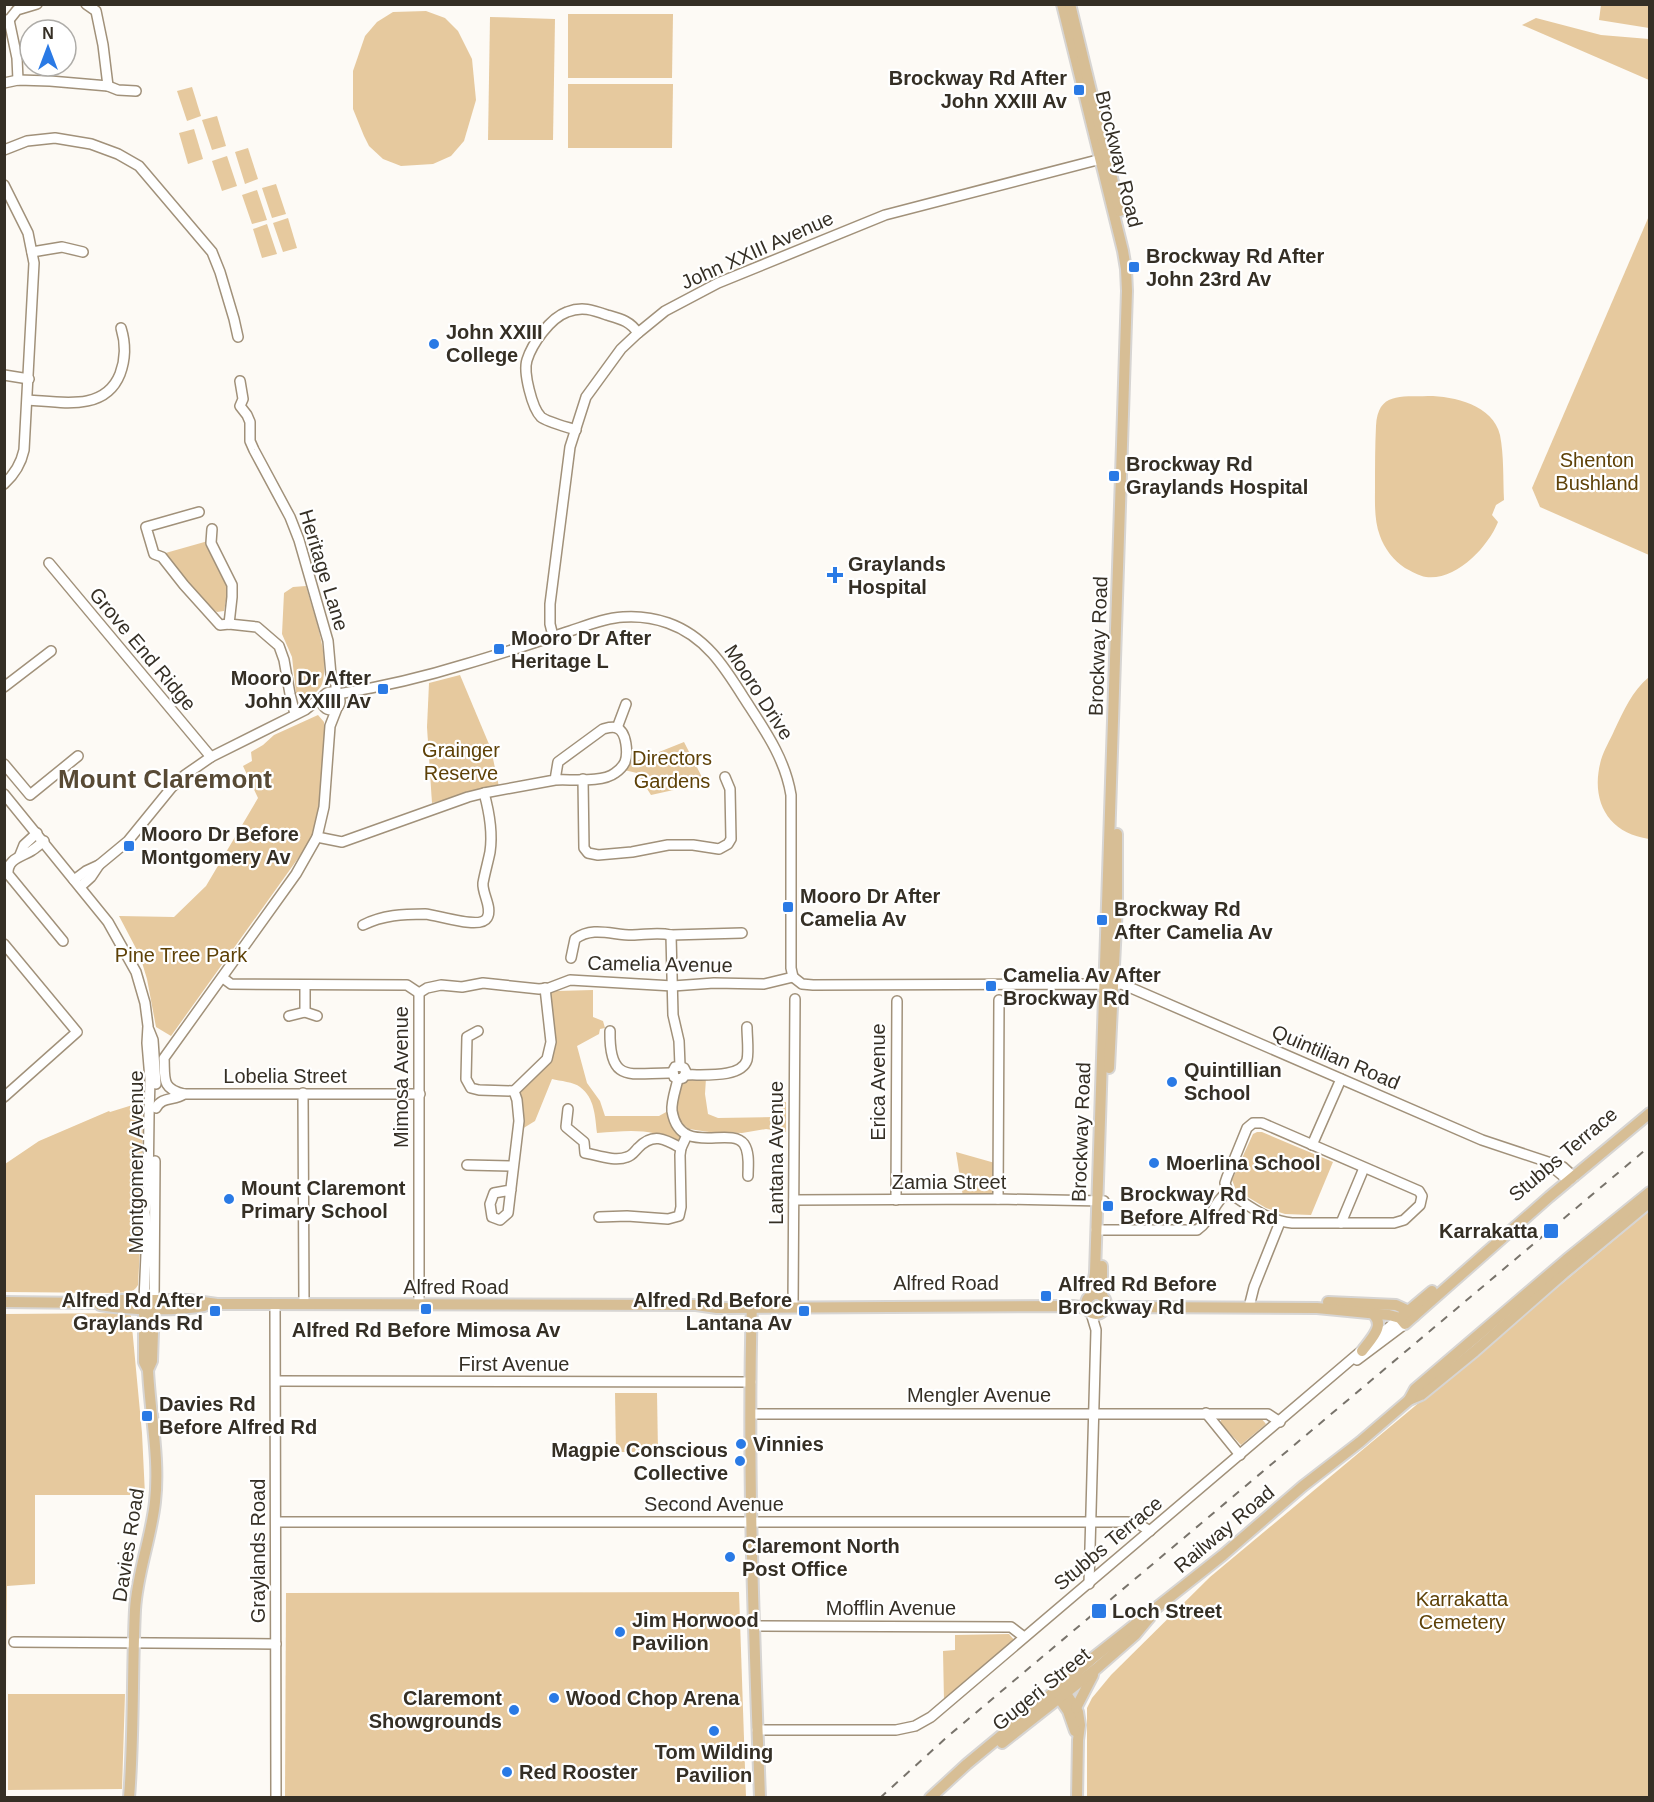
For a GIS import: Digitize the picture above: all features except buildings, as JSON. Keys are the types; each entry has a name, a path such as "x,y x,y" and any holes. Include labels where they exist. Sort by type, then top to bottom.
{"main road":[{"name":"Brockway Road","path":"1062,4 1104,158"},
{"name":"Brockway Road","path":"1070,4 1126,268 1127,291 1101,1201 1095,1273 1089,1304"},
{"name":"Stubbs Terrace","path":"1407,1317 1650,1106"},
{"name":"Stubbs Terrace","path":"1569,1177 1650,1113"},
{"name":"Railway Road","path":"1409,1400 1415,1389 1568,1258 1650,1192"},
{"name":"Railway Road","path":"1060,1692 1094,1657 1223,1555 1409,1400 1421,1395 1466,1359 1564,1273 1650,1202"},
{"name":"Brockway Road","path":"1099,1230 1104,1301"},
{"name":"Alfred Road","path":"1089,1304 1096,1294 1104,1301 1122,1307 1250,1304 1396,1305 1407,1317"},
{"name":"Alfred Road","path":"4,1302 91,1303 117,1300 189,1309 217,1304 696,1305 717,1301 752,1304 1059,1301 1089,1304 1098,1315 1104,1301"},
{"name":"Davies Road","path":"129,1797 137,1586 154,1512 157,1477 148,1370 152,1361 149,1304"},
{"path":"752,1304 751,1522 760,1797"},
{"name":"Alfred Road","path":"1250,1304 1407,1317"},
{"path":"1362,1351 1377,1329 1377,1318 1372,1313"},
{"name":"Gugeri Street","path":"930,1797 967,1764 1060,1692 1096,1669 1135,1635 1162,1604"},
{"path":"1076,1708 1096,1669"},
{"path":"1060,1692 1076,1708 1080,1725 1077,1797"},
{"path":"1060,1692 1078,1740"},
{"name":"Gugeri Street","path":"938,1797 1060,1692"}],"street":[{"path":"18,80 17,58 7,20 17,10 37,4"},
{"path":"86,4 96,11 108,86"},
{"path":"4,83 18,80 108,86 118,90 136,91"},
{"path":"4,150 27,141 55,138 91,144 118,154 139,166 212,252 234,319 237,337"},
{"name":"John XXIII Avenue","path":"553,636 550,624 550,604 570,447 586,397 621,349 638,333 665,311 718,283 885,215 1104,158"},
{"path":"4,185 28,233 34,263 28,400 22,460 17,470 4,484"},
{"path":"33,252 62,247 83,252"},
{"path":"576,430 542,417 530,398 526,362 540,336 553,319 567,311 588,308 616,317 632,325 638,333"},
{"path":"28,400 80,402 94,400 105,395 113,388 123,365 125,343 121,328"},
{"path":"4,375 29,379"},
{"name":"Heritage Lane","path":"240,381 243,399 240,406 250,422 250,441 290,517 304,555 328,641 331,675 336,684 338,700"},
{"path":"199,512 146,527 154,554 162,557 184,585 225,625 256,627 279,646 295,714"},
{"path":"212,529 211,543 232,585 232,597 225,625"},
{"name":"Grove End Ridge","path":"49,563 211,757"},
{"name":"Mooro Drive","path":"324,702 332,710 338,700 359,692 459,666 608,619 639,617 682,629 705,645 721,662 775,748 789,784 791,968 793,977"},
{"path":"4,687 51,651"},
{"name":"Heritage Lane","path":"324,702 327,683 331,675"},
{"name":"Mooro Drive","path":"77,884 86,871 115,853 136,833 172,787 211,757 295,714 305,710 315,710 324,702 330,691 338,700"},
{"path":"184,1094 177,1093 166,1085 164,1058 296,874 317,837 324,807 330,726 338,700"},
{"path":"324,702 330,726"},
{"path":"617,728 626,704"},
{"path":"317,837 342,842 427,810 484,792 555,780 601,779 615,774 626,760 626,741 621,731 610,727 603,729 558,762 555,780"},
{"path":"4,764 30,795 78,756"},
{"path":"583,779 584,848 588,854 598,855 632,852 668,844 719,849 728,844 731,839 730,789 725,777"},
{"path":"363,925 377,918 400,914 429,914 473,923 484,922 489,911 483,888 491,838 489,810 484,792"},
{"name":"Montgomery Avenue","path":"4,794 108,922 136,972 145,1003 155,1059 154,1113 145,1212 149,1304"},
{"path":"40,837 31,851 20,855 9,865 9,874 63,941"},
{"path":"571,958 575,939 581,934 599,931 632,935 660,932 671,934 742,933"},
{"path":"671,934 673,1015 679,1041 679,1073 672,1110 679,1128 687,1135 701,1138 735,1138 743,1142 748,1151 748,1176"},
{"path":"4,944 77,1032 4,1097"},
{"path":"4,960 13,954"},
{"name":"Camelia Avenue","path":"419,993 427,988 441,985 462,987 483,983 510,987 546,988 570,980 673,986 714,983 764,984 793,977 802,984 813,985 1108,984"},
{"path":"223,978 231,984 407,985 419,993"},
{"name":"Quintilian Road","path":"1108,984 1122,984 1482,1140 1554,1165 1557,1171 1569,1177"},
{"path":"305,985 305,1012"},
{"path":"478,1031 467,1037 466,1079 471,1088 514,1091 547,1059 551,1042 546,988"},
{"name":"Mimosa Avenue","path":"419,993 419,1305"},
{"name":"Lantana Avenue","path":"793,1304 795,999"},
{"path":"998,1200 999,1000"},
{"name":"Erica Avenue","path":"896,1200 897,1001"},
{"path":"289,1016 305,1012 317,1016"},
{"path":"610,1031 613,1058 618,1068 627,1074 729,1074 740,1070 747,1061 747,1027"},
{"path":"1312,1145 1341,1079"},
{"path":"511,1190 519,1121 514,1091"},
{"path":"303,1093 304,1304"},
{"name":"Lobelia Street","path":"154,1113 161,1101 177,1099 184,1094 420,1094"},
{"path":"568,1109 566,1127 584,1142 585,1153 609,1158 626,1158 634,1154 645,1142 663,1138 681,1148"},
{"path":"1253,1123 1262,1123 1312,1145 1419,1191 1422,1196 1420,1205 1404,1220 1394,1223 1280,1222 1228,1192 1225,1183 1227,1177 1247,1128 1253,1123"},
{"path":"599,1217 669,1219 679,1216 681,1148 687,1135"},
{"path":"467,1165 513,1166"},
{"path":"1341,1222 1364,1168"},
{"path":"1099,1230 1197,1230 1206,1223 1220,1198 1228,1192"},
{"name":"Zamia Street","path":"794,1200 1101,1201"},
{"path":"1250,1304 1254,1287 1280,1222"},
{"name":"Graylands Road","path":"275,1304 276,1797"},
{"name":"Brockway Road","path":"1089,1304 1096,1330 1089,1584"},
{"name":"Stubbs Terrace","path":"757,1730 896,1731 915,1726 931,1717 1362,1351 1407,1317"},
{"name":"Stubbs Terrace","path":"1337,1373 1367,1354 1407,1317"},
{"name":"First Avenue","path":"276,1382 752,1382"},
{"path":"1206,1413 1240,1455"},
{"name":"Mengler Avenue","path":"752,1414 1206,1413 1268,1414 1280,1422"},
{"name":"Second Avenue","path":"276,1522 1132,1522 1150,1531"},
{"name":"Mofflin Avenue","path":"753,1626 1011,1626 1024,1637"},
{"path":"14,1642 276,1644"}],"green space":[{"path":"1601,5 1649,5 1649,28 1599,20"},
{"path":"426,11 445,18 458,31 472,59 476,100 464,141 451,156 433,164 401,166 383,159 369,146 353,109 353,71 365,36 377,22 393,12"},
{"path":"568,14 673,14 672,78 568,78"},
{"path":"490,17 555,19 553,140 488,140"},
{"path":"1536,18 1601,35 1649,39 1649,80 1522,25"},
{"path":"568,84 673,84 672,148 568,148"},
{"path":"192,87 201,116 187,121 177,91"},
{"path":"217,116 226,146 212,150 202,120"},
{"path":"194,129 203,159 188,164 179,133"},
{"path":"248,148 258,179 245,184 235,152"},
{"path":"227,156 237,186 222,191 212,161"},
{"path":"276,184 286,214 272,218 262,188"},
{"path":"257,190 267,220 252,224 242,195"},
{"name":"Shenton Bushland","path":"1649,216 1649,555 1540,507 1532,488"},
{"path":"288,218 297,248 283,252 273,223"},
{"path":"267,224 277,254 262,258 253,229"},
{"path":"1408,396 1438,396 1460,400 1481,409 1496,425 1500,435 1503,459 1504,500 1496,505 1492,515 1498,522 1493,532 1470,560 1448,574 1426,577 1405,568 1393,558 1380,536 1375,511 1376,426 1381,407 1392,399"},
{"path":"208,541 228,590 224,611 217,612 210,607 162,554"},
{"path":"306,586 323,648 324,673 322,684 306,701 300,699 296,693 292,657 282,634 284,593 293,587"},
{"name":"Grainger Reserve","path":"460,675 491,749 499,787 432,803 427,727 429,683"},
{"path":"1649,677 1649,839 1634,836 1612,822 1600,801 1598,775 1605,749 1629,701"},
{"name":"Pine Tree Park","path":"318,715 324,722 319,829 171,1036 156,1027 140,956 119,916 174,917 206,886 258,798 243,766 252,761 251,752 274,735"},
{"name":"Directors Gardens","path":"684,742 705,783 651,795 637,773 624,770 629,761 639,760"},
{"path":"593,990 593,1017 603,1021 605,1028 600,1029 599,1034 577,1046 587,1083 600,1101 605,1116 659,1116 668,1111 684,1136 680,1144 649,1133 630,1131 597,1133 593,1108 585,1091 574,1084 552,1079 535,1121 522,1129 521,1090 545,1068 553,1054 551,992"},
{"path":"687,1077 706,1078 705,1094 708,1114 718,1118 775,1117 781,1103 786,1102 786,1132 766,1129 742,1133 709,1132 689,1129 680,1122 674,1110 677,1082"},
{"path":"139,1103 143,1118 141,1202 138,1215 141,1230 136,1288 128,1292 116,1293 5,1292 5,1164 39,1141 109,1111"},
{"path":"1262,1132 1333,1162 1311,1215 1285,1214 1266,1208 1236,1190 1232,1180 1253,1134"},
{"path":"956,1152 995,1163 992,1195 963,1197"},
{"name":"Karrakatta Cemetery","path":"1649,1211 1649,1797 1087,1797 1087,1708 1092,1698 1111,1675 1210,1577"},
{"path":"129,1313 142,1433 145,1495 35,1495 35,1584 7,1586 5,1795 5,1314"},
{"path":"615,1393 657,1393 658,1452 616,1452"},
{"path":"1222,1417 1260,1417 1266,1424 1241,1445 1220,1423"},
{"name":"Claremont Showgrounds","path":"739,1592 746,1797 285,1797 286,1593"},
{"path":"1009,1634 1015,1641 944,1701 943,1651 955,1650 955,1635"},
{"path":"8,1694 125,1694 122,1789 8,1790"}],"railway":[{"path":"880,1798 947,1737 1650,1146"}],"place":[{"name":"Brockway Rd After John XXIII Av","path":"1079,90"},
{"name":"Brockway Rd After John 23rd Av","path":"1134,267"},
{"name":"John XXIII College","path":"434,344"},
{"name":"Brockway Rd Graylands Hospital","path":"1114,476"},
{"name":"Graylands Hospital","path":"835,575"},
{"name":"Mooro Dr After Heritage L","path":"499,649"},
{"name":"Mooro Dr After John XXIII Av","path":"383,689"},
{"name":"Mooro Dr Before Montgomery Av","path":"129,846"},
{"name":"Mooro Dr After Camelia Av","path":"788,907"},
{"name":"Brockway Rd After Camelia Av","path":"1102,920"},
{"name":"Camelia Av After Brockway Rd","path":"991,986"},
{"name":"Quintillian School","path":"1172,1082"},
{"name":"Moerlina School","path":"1154,1163"},
{"name":"Mount Claremont Primary School","path":"229,1199"},
{"name":"Brockway Rd Before Alfred Rd","path":"1108,1206"},
{"name":"Karrakatta","path":"1551,1231"},
{"name":"Alfred Rd Before Brockway Rd","path":"1046,1296"},
{"name":"Alfred Rd Before Mimosa Av","path":"426,1309"},
{"name":"Alfred Rd After Graylands Rd","path":"215,1311"},
{"name":"Alfred Rd Before Lantana Av","path":"804,1311"},
{"name":"Davies Rd Before Alfred Rd","path":"147,1416"},
{"name":"Vinnies","path":"741,1444"},
{"name":"Magpie Conscious Collective","path":"740,1461"},
{"name":"Claremont North Post Office","path":"730,1557"},
{"name":"Loch Street","path":"1099,1611"},
{"name":"Jim Horwood Pavilion","path":"620,1632"},
{"name":"Wood Chop Arena","path":"554,1698"},
{"name":"Claremont Showgrounds","path":"514,1710"},
{"name":"Tom Wilding Pavilion","path":"714,1731"},
{"name":"Red Rooster","path":"507,1772"}],"district":[{"name":"Mount Claremont","path":"165,779"}]}
